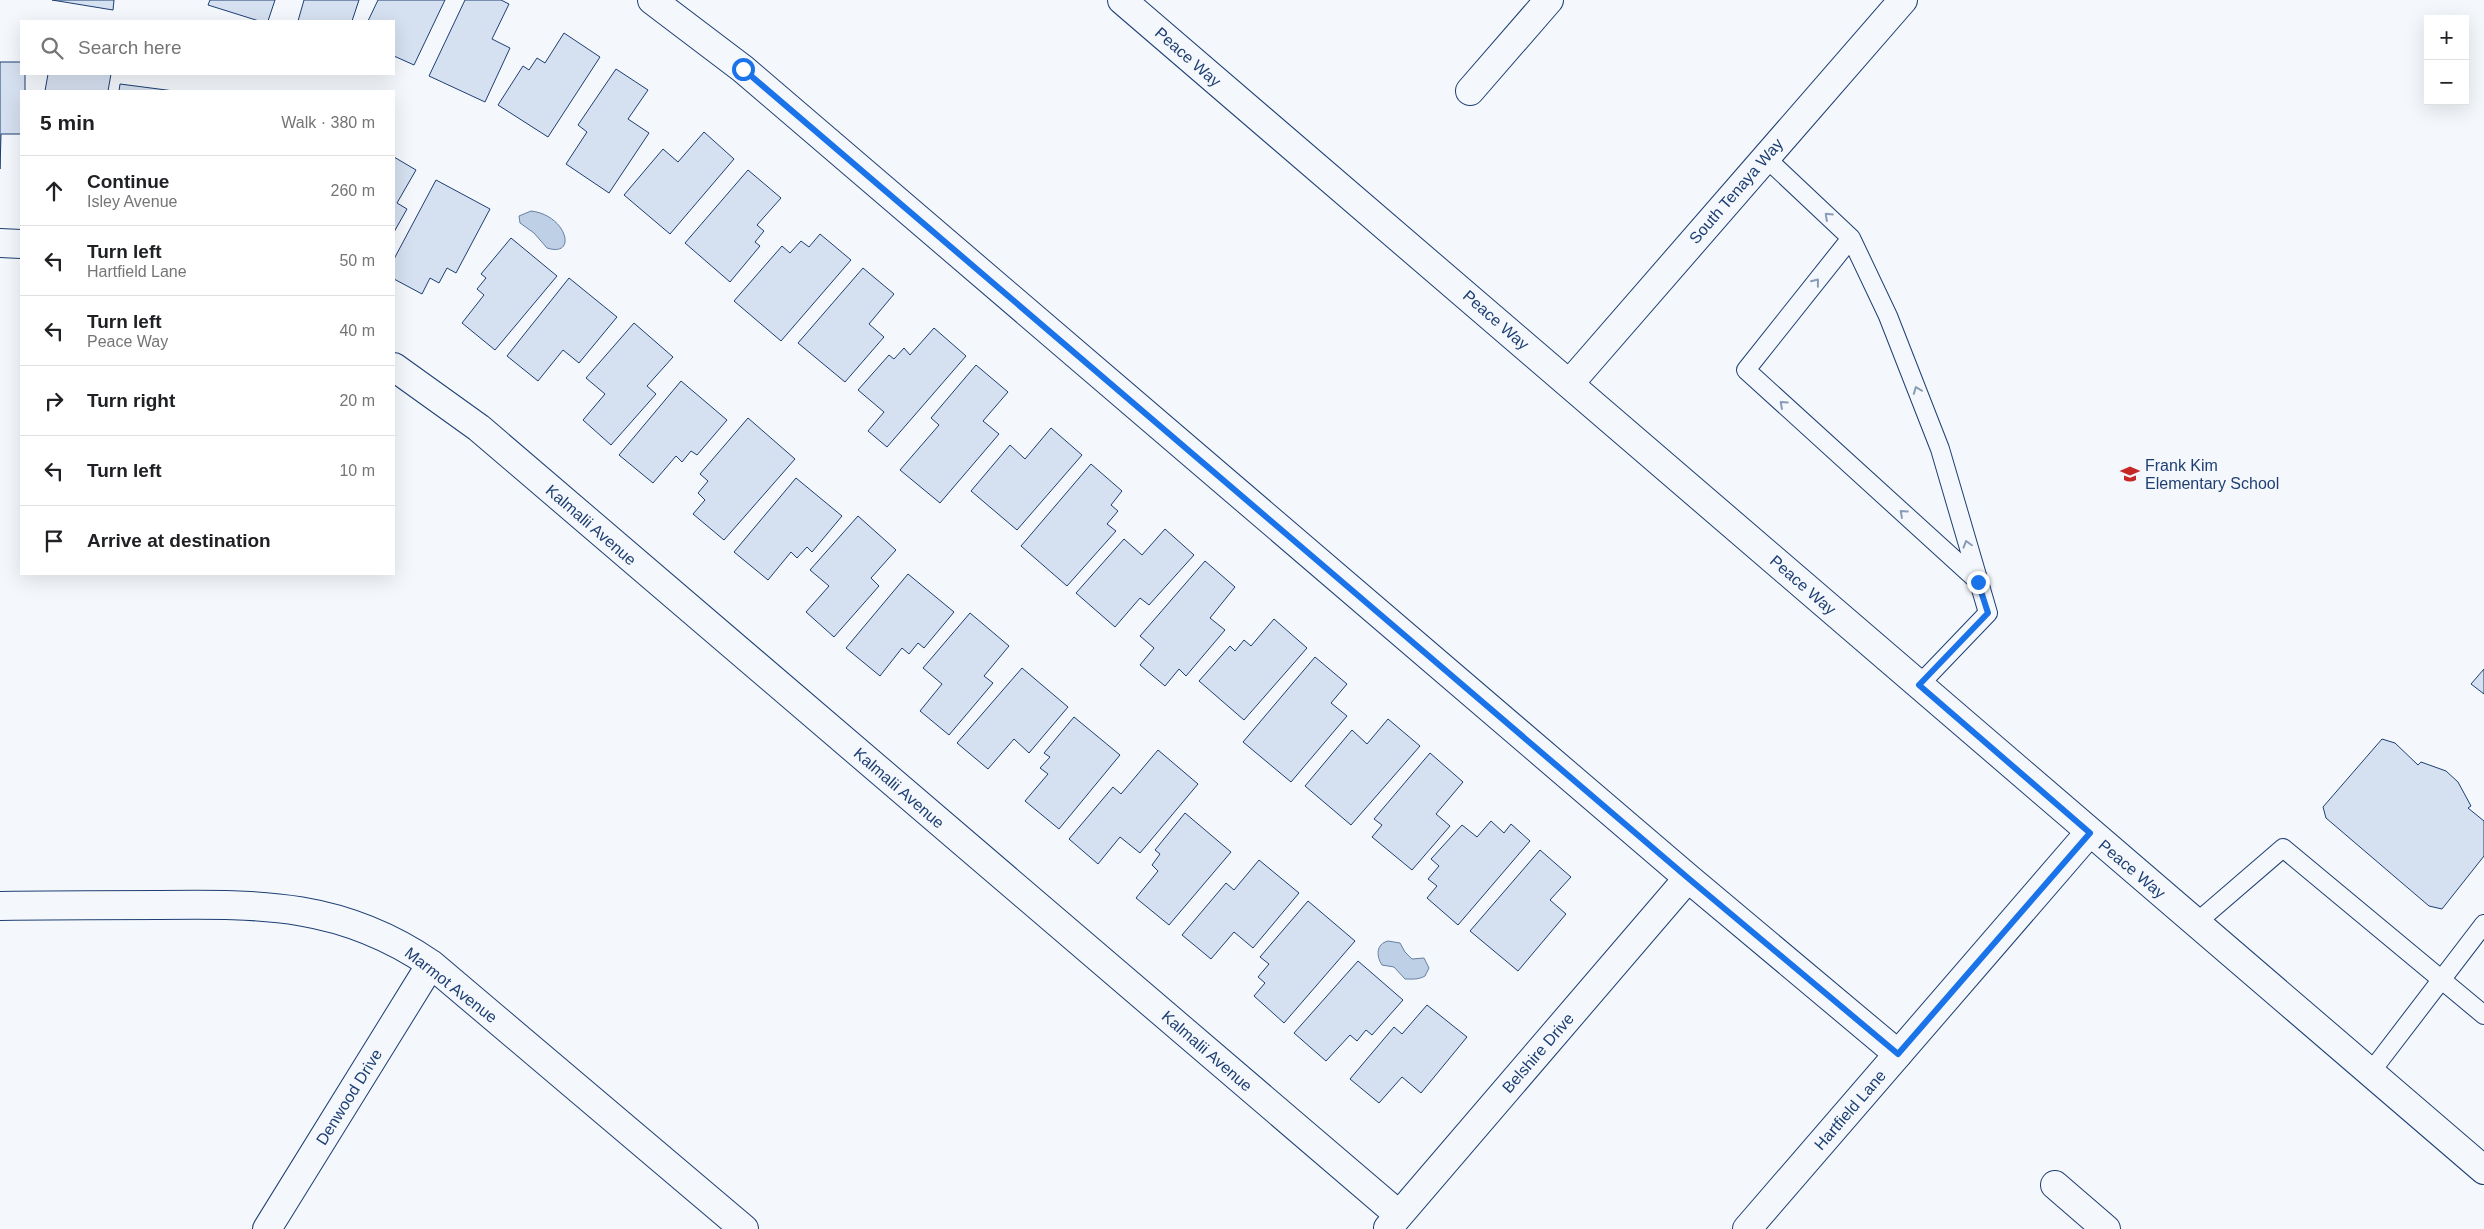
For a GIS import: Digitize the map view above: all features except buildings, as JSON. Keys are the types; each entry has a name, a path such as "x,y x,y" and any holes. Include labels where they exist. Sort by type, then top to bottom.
{"street":[{"path":"652,0 743,69 1688,878 1898,1054"},
{"name":"Peace Way","path":"1122,0 2484,1170"},
{"path":"1470,91 1549,0"},
{"name":"South Tenaya Way","path":"1570,383 1903,0"},
{"path":"0,243 20,244"},
{"name":"Kalmalii Avenue","path":"395,368 478,428 1393,1222"},
{"name":"Hartfield Lane","path":"1747,1229 2090,833"},
{"name":"Belshire Drive","path":"1393,1222 1688,878"},
{"name":"Marmot Avenue","path":"0,906 240,905 281,907 317,913 351,923 387,937 431,964 744,1229"},
{"name":"Denwood Drive","path":"267,1229 431,964"},
{"path":"2055,1185 2106,1229"}],"lane":[{"path":"1765,157 1851,238 1888,316 1940,449 1988,613 1919,685"},
{"path":"1851,238 1746,370 1978,582"},
{"path":"2196,923 2283,848 2484,1015"},
{"path":"2370,1073 2484,924"}],"water":[{"path":"531,211 543,214 560,227 564,235 565,242 563,247 557,249 547,248 534,233 520,223 519,216"},
{"path":"1388,941 1400,943 1412,959 1424,958 1429,968 1425,976 1417,979 1405,979 1394,967 1382,965 1378,951 1381,945"}],"place":[{"name":"Frank Kim Elementary School","path":"2130,474"}],"route":[{"path":"743,69 1688,878 1898,1054 2090,833 1919,685 1988,613 1978,582"}]}
